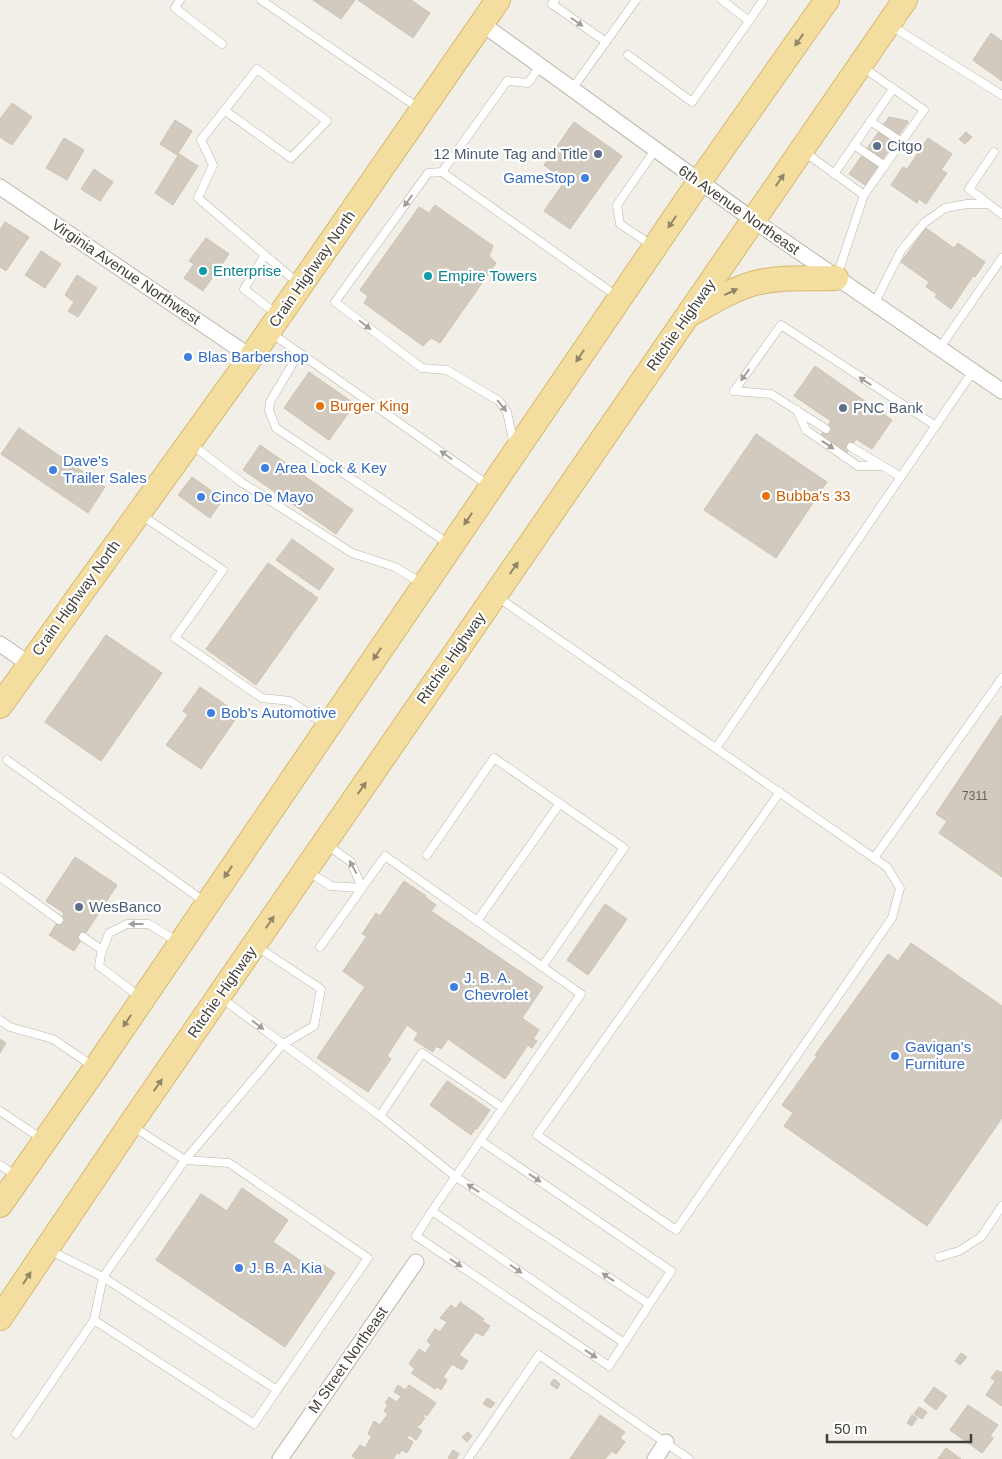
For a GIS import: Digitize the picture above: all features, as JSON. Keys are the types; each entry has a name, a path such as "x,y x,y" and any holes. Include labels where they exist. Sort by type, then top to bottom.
{"main road":[{"name":"Crain Highway North","path":"0,706 28,664 251,357 498,0"},
{"path":"0,1205 10,1171 45,1140 95,1069 699,182 827,0"},
{"name":"Ritchie Highway","path":"0,1318 305,870 905,0"},
{"path":"688,314 754,283 768,280 836,278"}],"street":[{"name":"6th Avenue Northeast","path":"481,23 699,182 1002,391"},
{"name":"Virginia Avenue Northwest","path":"0,188 251,357"},
{"path":"0,644 28,664"},
{"name":"M Street Northeast","path":"280,1459 416,1262"},
{"path":"655,1459 666,1442"}],"lane":[{"path":"180,0 175,8 222,44"},
{"path":"261,0 421,110"},
{"path":"555,0 552,4 606,42"},
{"path":"572,90 636,0"},
{"path":"722,0 749,20"},
{"path":"628,55 692,102 764,0"},
{"path":"888,24 1002,95"},
{"path":"836,278 864,196 924,110 860,65"},
{"path":"442,172 507,81 528,83 540,66"},
{"path":"224,110 291,158 327,120 257,69 224,110 201,140 213,165 198,198 300,286"},
{"path":"834,174 893,89"},
{"path":"870,121 902,142"},
{"path":"854,145 885,166"},
{"path":"654,248 620,224 617,205 655,150"},
{"path":"801,150 864,196"},
{"path":"994,152 969,190 1002,214"},
{"path":"515,451 507,412 499,401 447,370 422,368 335,302 428,173 442,172 620,298"},
{"path":"874,304 901,251 924,223 946,208 967,204 989,204"},
{"path":"264,255 244,290 299,352 491,487"},
{"path":"940,349 1002,258"},
{"path":"826,429 771,394 734,391 781,326 936,426"},
{"path":"299,352 270,402 270,410 276,428 451,545"},
{"path":"716,748 973,371"},
{"path":"797,410 806,430 858,466 882,466"},
{"path":"189,443 242,482 352,553 395,567 424,585"},
{"path":"851,447 901,477"},
{"path":"138,513 223,570 175,638 262,698 290,701 328,726"},
{"path":"495,595 780,792 874,858 887,866 900,888 892,918 676,1230 537,1135 780,792"},
{"path":"874,858 1002,678"},
{"path":"427,855 494,758 624,848 542,966"},
{"path":"7,760 206,904"},
{"path":"477,921 560,803"},
{"path":"324,843 351,862 362,888"},
{"path":"320,947 385,856 581,994 503,1108 480,1141 432,1211 416,1236 609,1366 671,1271 480,1141"},
{"path":"305,870 332,886 362,888"},
{"path":"0,877 59,920"},
{"path":"142,999 99,966 102,950 109,933 127,924 148,924 180,943"},
{"path":"83,937 102,950"},
{"path":"16,1434 94,1320 103,1277 185,1160 283,1044 314,1026 321,989 254,945"},
{"path":"219,996 380,1116 456,1176 649,1304"},
{"path":"0,1020 10,1027 53,1040 95,1069"},
{"path":"380,1116 422,1053 503,1108"},
{"path":"0,1111 45,1140"},
{"path":"94,1320 254,1424 368,1258 229,1163 185,1160 130,1125"},
{"path":"939,1257 959,1251 981,1237 1002,1206"},
{"path":"432,1211 624,1343"},
{"path":"46,1248 103,1277 277,1390"},
{"path":"468,1459 539,1355 689,1459"}],"building":[{"path":"313,0 355,0 341,19"},
{"path":"358,0 411,0 430,13 413,38"},
{"path":"991,33 1002,41 1002,81 973,60"},
{"path":"12,103 32,117 12,145 0,137 0,119"},
{"path":"889,117 908,122 865,185 849,174"},
{"path":"175,120 192,131 177,155 160,144"},
{"path":"574,122 622,156 570,229 544,211 565,181 544,165"},
{"path":"966,132 972,137 965,144 959,139"},
{"path":"64,138 84,150 67,180 46,168"},
{"path":"928,138 952,154 941,170 947,173 926,204 919,199 917,203 891,185 903,167 907,169"},
{"path":"179,154 198,166 173,205 155,193"},
{"path":"94,169 113,182 100,201 81,189"},
{"name":"Empire Towers","path":"435,205 493,246 489,256 496,263 440,343 431,338 423,346 364,303 368,296 360,290 419,207 429,213"},
{"path":"5,222 29,237 6,271 0,267 0,230"},
{"path":"926,228 954,248 958,243 985,262 975,277 973,276 951,309 935,297 937,294 926,287 929,282 901,262"},
{"name":"Enterprise","path":"206,238 229,254 203,291 184,278 194,264 189,261"},
{"path":"41,251 61,264 45,288 25,275"},
{"path":"77,275 97,288 78,317 68,311 74,302 65,295"},
{"name":"PNC Bank","path":"815,366 892,420 872,449 856,439 846,454 820,436 831,421 794,396"},
{"name":"Burger King","path":"309,372 355,404 329,440 284,408"},
{"name":"Dave's Trailer Sales","path":"19,428 105,487 88,513 1,454"},
{"name":"Bubba's 33","path":"756,434 827,482 776,558 704,510"},
{"path":"260,445 353,510 336,534 243,470"},
{"name":"Cinco De Mayo","path":"192,477 223,499 210,518 178,495"},
{"path":"292,539 334,569 319,590 276,560"},
{"path":"268,563 318,598 256,685 206,649"},
{"path":"106,635 162,673 101,761 45,722"},
{"path":"200,687 239,714 201,769 166,745 188,715 183,711"},
{"path":"1002,715 1002,877 939,833 947,821 936,814"},
{"name":"WesBanco","path":"75,857 117,885 74,951 49,935 64,913 46,901"},
{"name":"J. B. A. Chevrolet","path":"404,881 436,905 431,911 543,987 522,1018 539,1030 533,1039 537,1041 532,1048 528,1045 505,1079 448,1039 441,1049 436,1046 433,1052 414,1040 418,1033 407,1025 387,1056 391,1059 368,1092 317,1058 365,987 343,971 367,936 362,934 376,913 380,916"},
{"path":"605,904 627,919 588,975 567,960"},
{"path":"911,943 1002,1006 1002,1118 927,1226 784,1126 793,1113 782,1105 817,1056 815,1055 888,954 898,961"},
{"path":"0,1039 6,1043 0,1053"},
{"path":"447,1081 490,1110 471,1135 430,1105"},
{"name":"J. B. A. Kia","path":"242,1188 288,1220 273,1242 317,1272 322,1264 335,1273 285,1347 156,1260 201,1194 227,1211"},
{"path":"460,1302 484,1319 482,1321 490,1326 483,1336 476,1332 459,1355 468,1361 462,1370 452,1364 443,1377 447,1380 441,1390 437,1387 435,1389 411,1373 415,1369 409,1364 419,1349 425,1353 431,1345 427,1341 435,1329 440,1332 447,1322 440,1318 451,1305 456,1309"},
{"path":"961,1353 967,1357 960,1365 955,1361"},
{"path":"997,1370 1001,1373 1002,1371 1002,1406 986,1395 995,1381 991,1378"},
{"path":"554,1379 560,1384 557,1389 550,1384"},
{"path":"398,1385 405,1390 409,1385 436,1403 427,1416 424,1414 422,1416 425,1418 419,1426 417,1424 416,1426 422,1431 416,1440 409,1435 407,1438 413,1442 407,1453 402,1450 393,1459 356,1459 352,1456 360,1445 365,1448 372,1436 368,1434 374,1421 380,1425 388,1414 384,1411 388,1405 385,1403 389,1397 397,1402 401,1396 394,1392"},
{"path":"934,1387 947,1396 936,1410 924,1401"},
{"path":"487,1398 495,1403 491,1408 483,1404"},
{"path":"968,1405 998,1425 990,1436 993,1438 992,1440 982,1453 950,1430"},
{"path":"919,1407 927,1412 922,1419 914,1414"},
{"path":"600,1415 625,1432 620,1438 625,1442 616,1454 612,1451 605,1459 570,1459"},
{"path":"912,1415 917,1418 912,1426 907,1423"},
{"path":"468,1432 472,1436 467,1442 462,1437"},
{"path":"946,1448 961,1459 938,1459"},
{"path":"453,1450 459,1454 456,1459 448,1458"}],"place":[{"name":"Citgo","path":"877,146"},
{"name":"12 Minute Tag and Title","path":"598,154"},
{"name":"GameStop","path":"585,178"},
{"name":"Enterprise","path":"203,271"},
{"name":"Empire Towers","path":"428,276"},
{"name":"Blas Barbershop","path":"188,357"},
{"name":"Burger King","path":"320,406"},
{"name":"PNC Bank","path":"843,408"},
{"name":"Area Lock & Key","path":"265,468"},
{"name":"Dave's Trailer Sales","path":"53,470"},
{"name":"Bubba's 33","path":"766,496"},
{"name":"Cinco De Mayo","path":"201,497"},
{"name":"Bob's Automotive","path":"211,713"},
{"name":"WesBanco","path":"79,907"},
{"name":"J. B. A. Chevrolet","path":"454,987"},
{"name":"Gavigan's Furniture","path":"895,1056"},
{"name":"J. B. A. Kia","path":"239,1268"}]}
